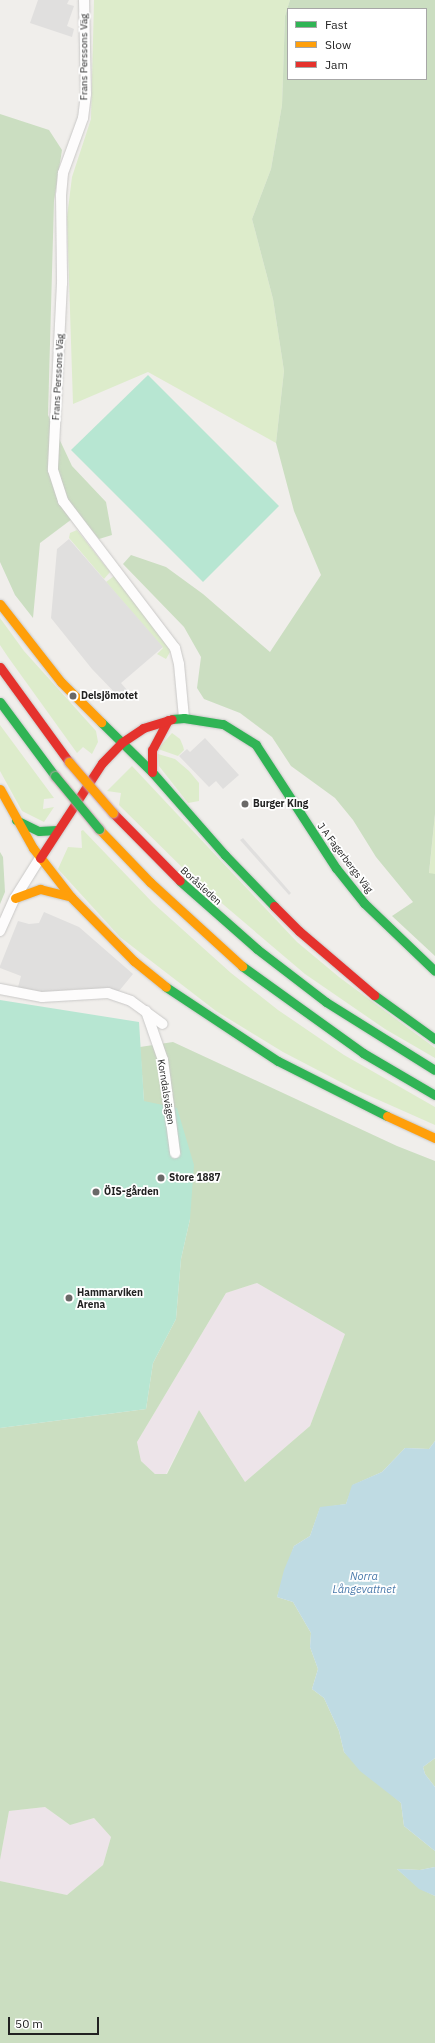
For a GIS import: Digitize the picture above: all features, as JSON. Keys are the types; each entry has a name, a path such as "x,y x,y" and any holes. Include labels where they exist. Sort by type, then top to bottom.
{"main road":[{"path":"0,604 48,668 120,743 152,772 224,855 299,932 371,993 435,1039"},
{"name":"Boråsleden","path":"0,667 69,762 113,813 165,868 257,949 326,1002 435,1070"},
{"path":"0,702 54,776 99,829 150,882 241,965 302,1011 363,1053 435,1095"},
{"name":"J A Fagerbergs Väg","path":"40,858 102,763 120,743 143,728 168,720 184,718 223,724 256,745 336,868 364,903 435,970"},
{"path":"152,772 152,750 168,720"},
{"path":"0,789 16,820 40,858 71,897 134,961 216,1021 278,1060 329,1088 435,1138"},
{"path":"16,820 38,831 57,830"},
{"path":"15,898 40,889 71,897"}],"street":[{"name":"Frans Perssons Väg","path":"84,0 83,118 63,173 61,195 62,283 53,470 63,501 175,648 179,664 184,718"},
{"path":"0,931 15,898 40,858"},
{"path":"0,989 42,997 108,993 131,1001 146,1010 163,1024"},
{"name":"Korndalsvägen","path":"146,1010 163,1060 175,1153"}],"shaded area":[{"path":"38,0 69,0 67,4 74,6 67,26 74,29 72,37 30,23"},
{"path":"69,539 163,647 121,683 127,690 119,697 92,669 51,618 57,549"},
{"path":"205,738 239,775 223,789 216,781 209,787 179,756 187,749 190,752"},
{"path":"243,838 291,893 289,895 240,840"},
{"path":"44,912 79,927 133,974 119,991 75,989 39,994 17,991 21,976 0,968 0,966 18,921 29,924 39,923"},
{"path":"257,1283 345,1334 310,1426 245,1482 199,1410 166,1474 155,1474 141,1461 137,1442 226,1293"},
{"path":"45,1807 70,1825 94,1818 111,1837 103,1865 67,1895 0,1881 0,1860 9,1811"}],"green space":[{"path":"94,0 290,0 285,16 282,105 271,169 252,219 273,299 284,371 276,443 148,372 73,404 67,217 72,177 91,119"},
{"path":"290,0 435,0 435,814 429,873 435,874 435,956 392,916 413,902 376,857 353,820 335,798 291,766 272,737 240,713 204,699 197,688 201,657 184,627 123,564 131,555 166,567 203,594 270,652 321,575 294,511 276,443 284,371 273,299 252,219 271,169 282,105 285,16 287,10 287,80 427,80 427,8 288,8"},
{"path":"0,114 49,130 62,150 54,201 48,415 72,466 106,502 112,535 99,539 80,517 72,519 40,543 33,618 15,595 0,562"},
{"path":"148,375 279,506 203,582 71,450"},
{"path":"77,530 110,572 104,579 69,538 70,533"},
{"path":"114,576 168,645 170,652 166,659 157,654 163,648 106,582"},
{"path":"0,618 24,651 96,731 98,742 92,754 83,747 77,753 8,657 0,645"},
{"path":"0,725 54,798 44,799 43,809 54,807 44,822 22,811 0,771"},
{"path":"172,733 180,739 183,746 184,750 178,756 158,749"},
{"path":"158,754 175,759 189,771 199,783 199,801 188,803 159,766"},
{"path":"132,766 297,942 339,977 435,1048 435,1058 385,1029 305,974 198,883 119,805 121,793 107,791"},
{"path":"435,814 435,874 429,874"},
{"path":"83,830 153,903 231,973 278,1010 344,1055 435,1107 435,1125 354,1089 283,1052 216,1011 120,937 58,869 68,847 82,848 81,831"},
{"path":"0,852 3,857 5,892 0,904"},
{"name":"ÖIS-gården","path":"0,1000 139,1022 144,1101 177,1108 194,1165 190,1219 181,1259 176,1319 153,1363 146,1409 0,1428"},
{"path":"173,1042 397,1146 435,1161 435,1441 429,1449 405,1448 382,1472 353,1485 346,1504 320,1508 310,1536 294,1546 277,1597 293,1602 311,1633 310,1647 318,1669 312,1689 324,1698 339,1731 344,1752 401,1803 404,1826 435,1851 435,1867 420,1870 397,1869 419,1888 435,1896 435,2043 0,2043 0,1881 67,1895 103,1865 111,1837 94,1818 70,1825 45,1807 9,1811 0,1860 0,1428 146,1409 153,1363 176,1319 181,1259 190,1219 144,1101 140,1047","holes":["257,1283 345,1334 310,1426 245,1482 199,1410 167,1474 155,1474 141,1461 137,1442 226,1293"]},
{"path":"435,1758 435,1787 425,1774 423,1767"}],"water":[{"name":"Norra Långevattnet","path":"435,1441 435,1758 423,1767 425,1774 435,1787 435,1851 404,1826 401,1803 360,1771 344,1752 339,1731 324,1698 312,1689 318,1669 310,1647 311,1633 293,1602 277,1597 284,1570 294,1546 310,1536 320,1507 346,1504 352,1485 382,1472 405,1448 429,1449"},
{"path":"435,1867 435,1896 419,1889 397,1869 420,1870"}],"traffic: fast":[{"path":"0,702 55,776"},
{"path":"172,719 184,718 223,724 256,745 336,868 364,903 435,971"},
{"path":"101,722 152,772 225,855 274,906"},
{"path":"55,776 99,829"},
{"path":"16,820 39,831 57,830"},
{"path":"180,881 257,949 326,1002 435,1070"},
{"path":"242,966 363,1053 435,1095"},
{"path":"166,987 278,1061 387,1116"},
{"path":"374,995 435,1039"}],"traffic: slow":[{"path":"0,604 61,682 101,722"},
{"path":"69,762 113,813"},
{"path":"0,789 33,848 71,897 134,961 166,987"},
{"path":"99,829 150,882 242,966"},
{"path":"15,898 40,889 71,897"},
{"path":"387,1116 435,1138"}],"traffic: jam":[{"path":"0,667 69,762"},
{"path":"40,858 102,763 121,743 143,728 172,719"},
{"path":"152,772 152,750 168,720"},
{"path":"113,813 180,881"},
{"path":"274,906 299,931 374,995"}],"place":[{"name":"Delsjömotet","path":"73,696"},
{"name":"Burger King","path":"245,804"},
{"name":"Store 1887","path":"161,1178"},
{"name":"ÖIS-gården","path":"96,1192"},
{"name":"Hammarviken Arena","path":"69,1298"}]}
